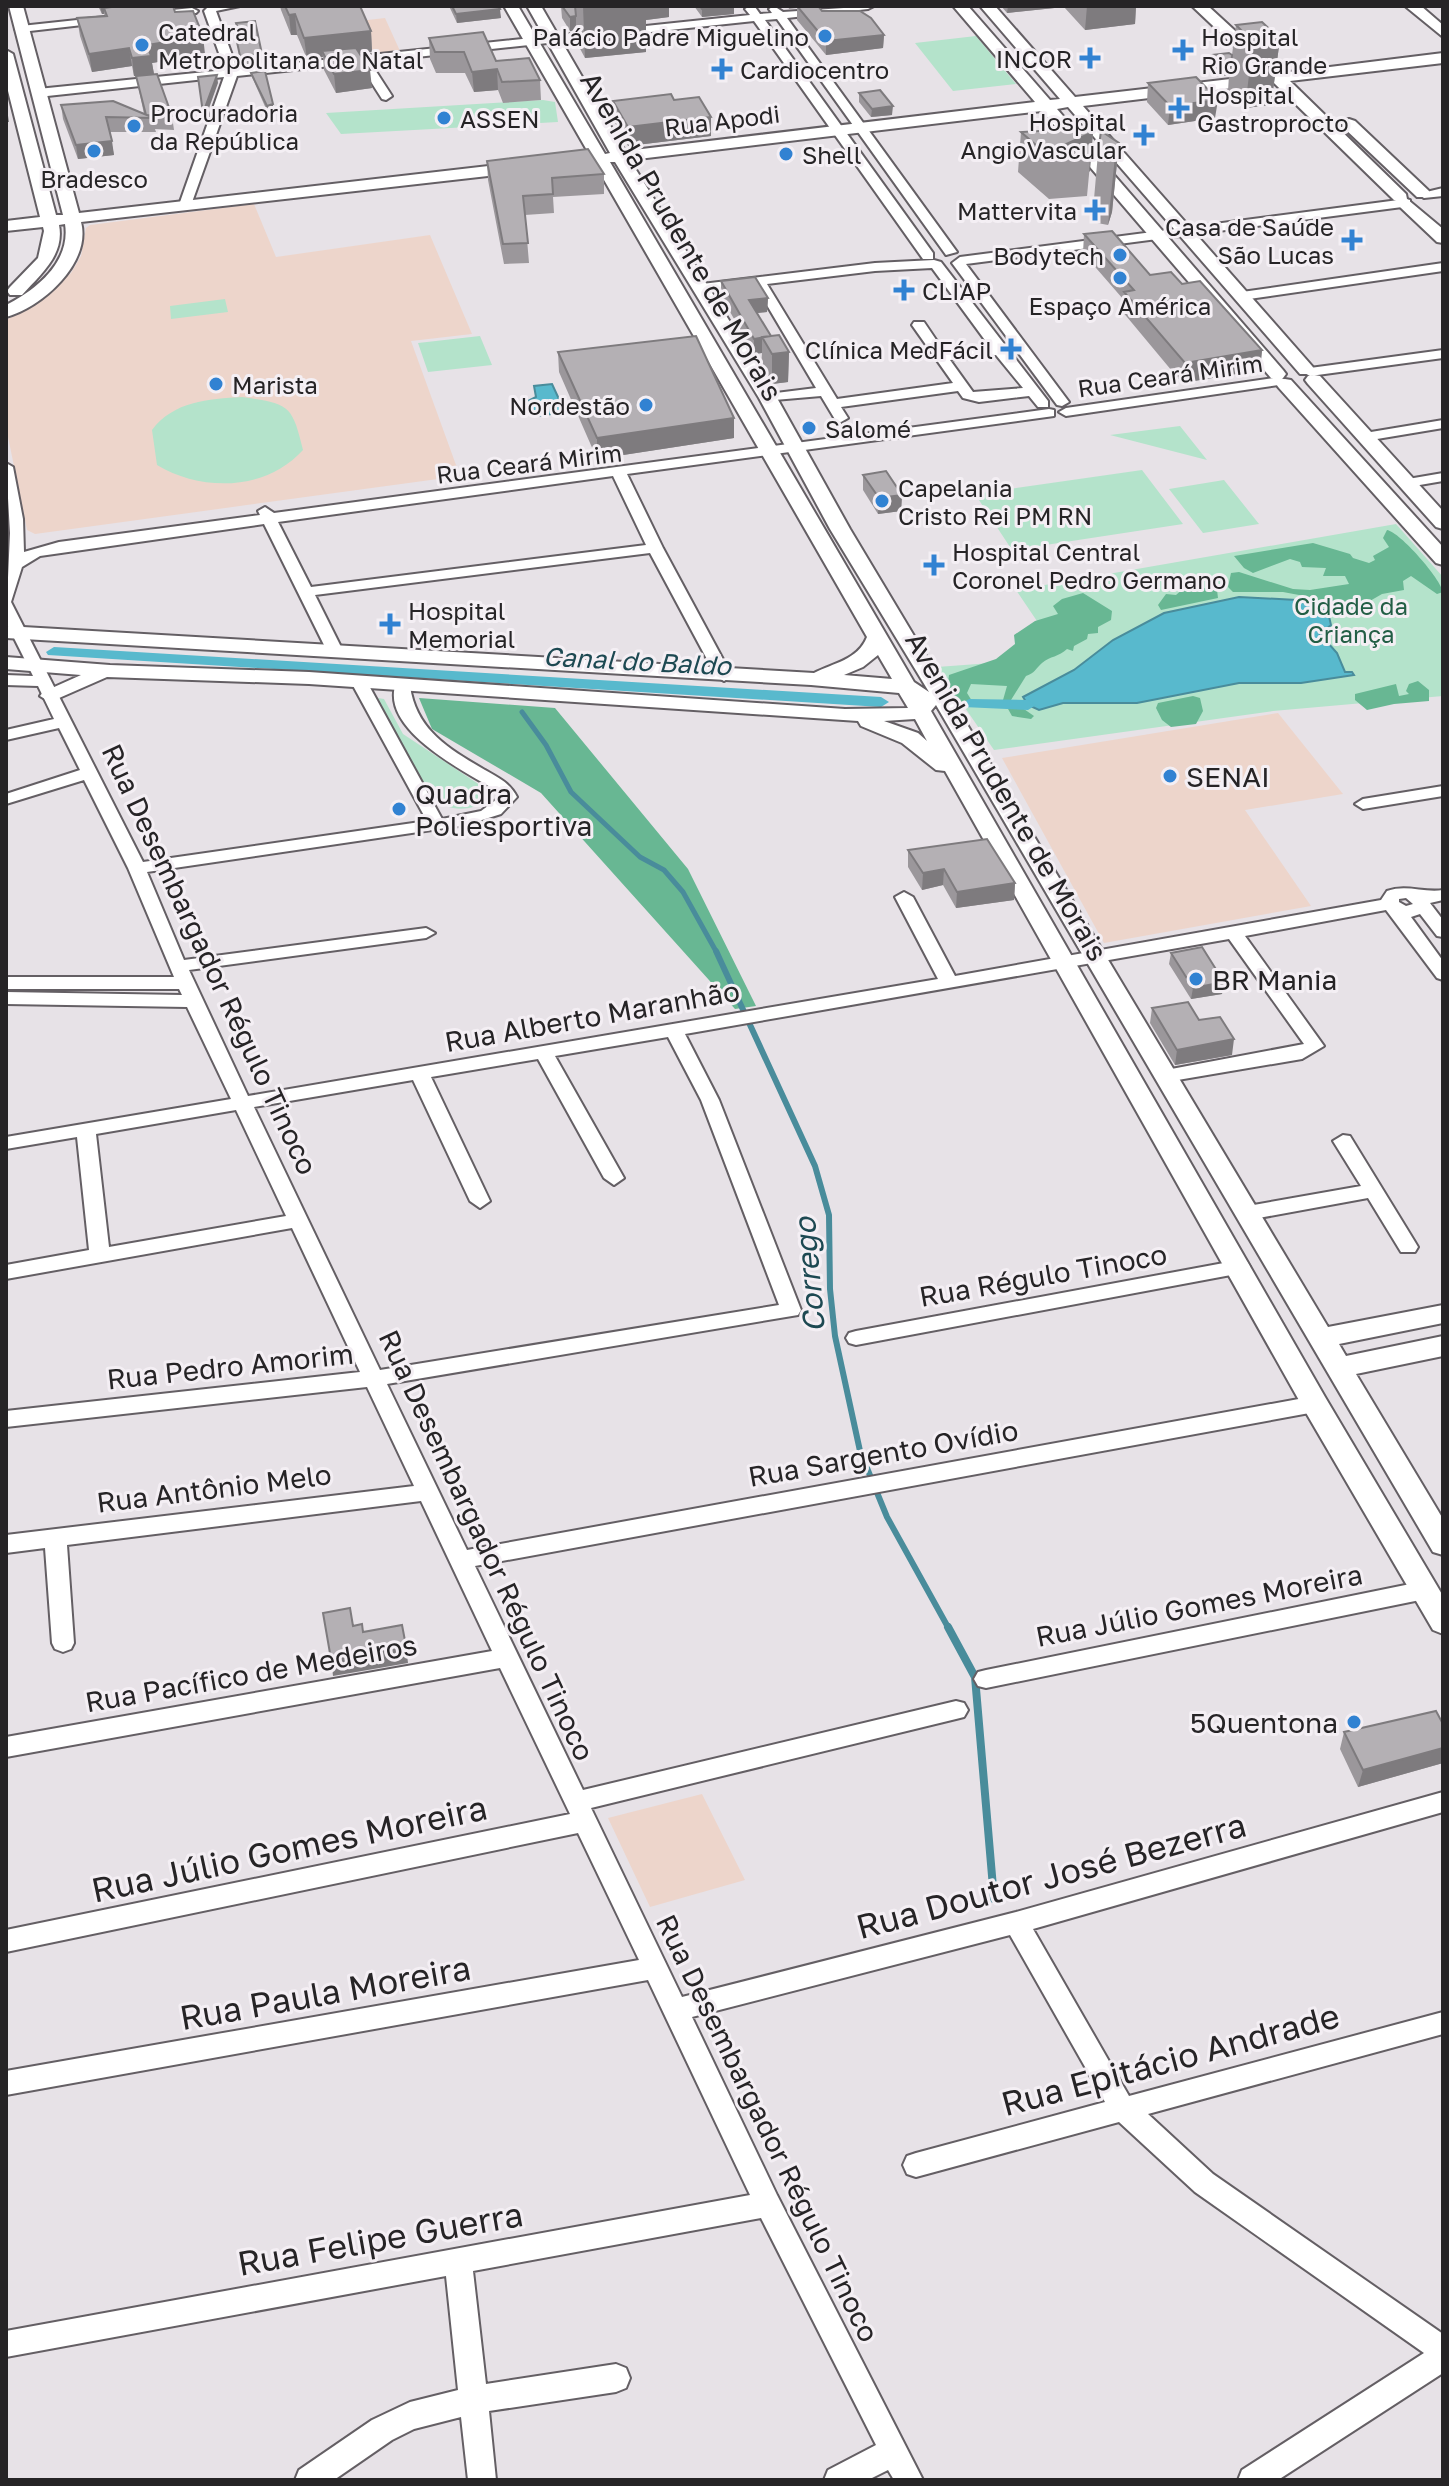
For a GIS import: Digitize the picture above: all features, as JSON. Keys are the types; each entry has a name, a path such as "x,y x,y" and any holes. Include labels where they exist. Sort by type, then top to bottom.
{"main road":[{"path":"6,312 42,291 62,270 73,245 73,218 16,6"},
{"name":"Avenida Prudente de Morais","path":"511,6 593,159 655,253 908,687"},
{"name":"Avenida Prudente de Morais","path":"534,6 620,156 726,329 753,361 768,398 840,529 1248,1213 1336,1368 1435,1516 1443,1544"},
{"path":"960,6 1280,379 1443,559"},
{"path":"987,6 1179,228 1314,374 1367,439 1443,523"},
{"path":"1412,6 1443,33"},
{"path":"1432,6 1443,15"},
{"path":"1202,10 1229,10"},
{"path":"1202,10 1278,78 1443,238"},
{"path":"985,34 1009,31"},
{"path":"1278,56 1433,198"},
{"name":"Rua Apodi","path":"593,159 1443,58"},
{"path":"1012,65 1037,62"},
{"path":"8,63 23,92 38,93"},
{"path":"6,298 32,276 46,259 51,244 51,221 12,109 8,63"},
{"path":"12,109 32,109 46,123"},
{"path":"1082,146 1106,143"},
{"path":"6,226 542,165"},
{"path":"1109,178 1134,175"},
{"path":"1403,200 1408,193 1433,198"},
{"path":"655,253 678,250"},
{"path":"1210,295 1238,291"},
{"path":"702,332 726,329"},
{"path":"1280,379 1303,386 1314,374"},
{"path":"1341,446 1367,439"},
{"path":"797,498 824,525 840,529"},
{"path":"11,632 334,649 908,687 973,749"},
{"path":"46,678 38,657 39,647 53,640 93,636"},
{"path":"811,679 858,661 871,650 878,636"},
{"path":"6,663 69,686 110,671"},
{"path":"46,678 110,671 359,682 845,715 902,715 925,706 933,690 930,676"},
{"name":"Avenida Prudente de Morais","path":"925,706 965,787 1315,1404 1443,1622"},
{"path":"845,715 910,738 936,757 965,787"},
{"path":"1320,1338 1443,1314"},
{"path":"1372,1328 1367,1337 1372,1347 1391,1356"},
{"path":"1336,1368 1443,1346"}],"street":[{"path":"145,15 234,6"},
{"path":"749,6 931,261 1045,407"},
{"path":"38,93 756,18 777,11 868,6"},
{"path":"185,205 232,72 212,8"},
{"path":"777,11 1064,406"},
{"path":"21,29 114,19"},
{"path":"362,59 386,96"},
{"path":"796,73 820,70"},
{"path":"884,195 908,192"},
{"path":"702,288 1403,200"},
{"path":"1238,291 1443,267"},
{"path":"759,281 795,355 841,418"},
{"path":"919,325 961,386 975,398 1032,391"},
{"path":"942,357 999,350"},
{"path":"1314,374 1443,354"},
{"name":"Rua Ceará Mirim","path":"12,559 47,549 267,515 794,445 1045,407 1280,379"},
{"path":"833,404 961,386"},
{"path":"768,398 824,391"},
{"path":"1367,439 1443,424"},
{"name":"Rua Ceará Mirim","path":"19,544 619,473 768,448"},
{"path":"619,473 655,548 724,676"},
{"path":"7,474 10,508 19,544 12,559 7,591"},
{"path":"1408,483 1443,477"},
{"path":"267,515 334,649"},
{"path":"306,592 655,548"},
{"name":"Rua Desembargador Régulo Tinoco","path":"6,606 11,632 46,678 63,722 137,868 194,1001 768,2204 909,2480"},
{"path":"6,680 46,678"},
{"path":"359,682 437,825"},
{"path":"137,868 437,825 494,811 505,805 509,797 504,788 418,730 408,717 402,686"},
{"path":"6,735 63,722"},
{"path":"6,799 91,772"},
{"path":"1363,804 1443,791"},
{"name":"Rua Alberto Maranhão","path":"6,1143 1234,933 1394,907 1412,912 1421,902 1443,895"},
{"path":"904,897 949,983"},
{"path":"1421,902 1443,932"},
{"path":"1394,907 1443,974"},
{"path":"6,998 182,975 426,933"},
{"path":"1166,1076 1302,1053 1315,1046 1234,933"},
{"path":"6,983 194,1001"},
{"name":"Rua Pedro Amorim","path":"6,1419 375,1378 791,1310 710,1100 674,1030"},
{"path":"544,1053 614,1178"},
{"path":"420,1074 480,1201"},
{"path":"86,1130 100,1255"},
{"path":"1343,1141 1408,1247"},
{"path":"1248,1213 1372,1191"},
{"path":"6,1272 300,1220"},
{"name":"Rua Régulo Tinoco","path":"856,1338 1240,1267"},
{"name":"Rua Sargento Ovídio","path":"461,1560 1315,1404"},
{"name":"Rua Antônio Melo","path":"6,1544 429,1492"},
{"path":"55,1538 63,1643"},
{"name":"Rua Júlio Gomes Moreira","path":"986,1679 1425,1590"},
{"name":"Rua Pacífico de Medeiros","path":"6,1747 508,1657"},
{"name":"Rua Júlio Gomes Moreira","path":"6,1941 581,1812 956,1710"},
{"name":"Rua Doutor José Bezerra","path":"676,2010 1016,1923 1443,1802"},
{"path":"1016,1923 1122,2108 1204,2183 1443,2350"},
{"name":"Rua Paula Moreira","path":"6,2083 655,1968"},
{"name":"Rua Epitácio Andrade","path":"916,2165 1443,2023"},
{"name":"Rua Felipe Guerra","path":"6,2344 768,2204"},
{"path":"458,2261 482,2480"},
{"path":"1252,2480 1443,2357"},
{"path":"309,2480 382,2430 410,2416 473,2400 616,2378"},
{"path":"838,2480 895,2451"}],"shaded area":[{"path":"385,18 400,51 373,54 359,21"},
{"name":"Marista","path":"254,204 276,257 430,235 472,334 411,341 460,476 35,534 27,530 6,427 6,320 29,308 71,273 81,256 86,228 90,225"},
{"path":"1278,713 1343,794 1245,810 1311,906 1104,943 1002,758"},
{"path":"702,1794 745,1880 650,1907 608,1818"}],"green space":[{"path":"976,36 1016,84 953,91 915,43"},
{"name":"ASSEN","path":"543,100 555,102 558,122 341,134 326,113"},
{"path":"225,299 228,312 171,319 170,306"},
{"path":"480,336 492,365 428,372 418,343"},
{"path":"242,397 279,405 291,415 303,450 288,464 252,480 233,483 194,480 157,465 152,430 161,420 192,403"},
{"path":"1180,426 1207,460 1110,435"},
{"path":"1142,470 1183,524 1012,550 975,494"},
{"path":"1224,480 1259,524 1203,533 1169,489"},
{"name":"Cidade da Criança","path":"1396,524 1443,577 1443,696 1273,711 994,750 937,667 991,663 1043,630 1016,590"},
{"path":"1387,530 1419,557 1443,592 1437,594 1411,576 1403,581 1404,590 1382,594 1356,609 1347,609 1328,606 1315,598 1283,592 1233,592 1228,587 1231,573 1239,572 1293,589 1310,590 1349,584 1345,576 1323,576 1326,568 1302,567 1300,562 1290,559 1253,573 1234,556 1313,543 1369,563 1375,560 1373,556 1389,547 1383,538"},
{"path":"1212,586 1217,590 1218,598 1161,610 1158,605 1166,594 1176,595 1185,587 1201,589"},
{"path":"1083,593 1112,611 1111,620 1098,627 1098,633 1088,634 1087,639 1074,646 1073,651 1067,649 1048,659 1026,676 1011,700 1034,716 1031,719 1012,716 1003,700 1007,686 971,684 967,693 972,701 956,707 947,691 949,675 996,659 1015,644 1014,635 1035,621 1058,614 1053,606 1062,599"},
{"path":"1418,681 1429,690 1429,701 1367,710 1355,700 1355,694 1396,684 1399,696 1409,694 1406,691 1409,684"},
{"path":"1193,696 1200,698 1203,711 1196,724 1171,727 1162,720 1156,708 1158,703"},
{"path":"378,698 384,699 403,734 489,791 488,801 458,808 428,798"},
{"path":"419,698 555,708 688,869 756,1006 735,1009 541,793 432,729"}],"water":[{"path":"552,384 565,412 538,416 527,413 524,403 536,397 534,386"},
{"path":"1239,597 1297,600 1328,612 1331,625 1320,634 1337,653 1345,672 1354,675 1301,683 1239,683 1137,703 1063,703 1039,710 1028,705 1023,697 1074,670 1113,640 1164,613"}],"building":[{"path":"173,6 175,12 193,11 203,36 147,45 151,56 132,58 129,48 89,54 77,18 107,16 104,8"},
{"path":"285,6 360,6 371,31 304,38 295,14 289,15"},
{"path":"452,6 498,6 500,9 456,14"},
{"path":"562,6 575,6 576,16 570,17"},
{"path":"797,6 818,6 822,11 860,11 871,18 884,35 826,41"},
{"path":"255,21 262,54 240,56 237,42 243,41 236,23"},
{"path":"1262,22 1280,39 1253,42 1236,25"},
{"path":"483,32 496,61 529,58 540,80 502,82 497,69 472,72 464,52 435,52 429,38"},
{"path":"356,48 370,70 334,74 322,51"},
{"path":"1232,55 1231,66 1215,68 1203,56"},
{"path":"265,71 273,104 267,106 251,73"},
{"path":"157,74 172,116 146,115 136,76"},
{"path":"217,75 203,113 198,77"},
{"path":"1196,77 1218,100 1170,106 1148,83"},
{"path":"880,90 893,106 872,109 859,93"},
{"path":"671,94 674,100 699,97 711,117 628,127 613,101"},
{"path":"113,101 154,118 106,117 112,141 76,145 61,105"},
{"path":"1090,128 1093,132 1062,146 1090,156 1052,159 1021,132"},
{"path":"1101,131 1119,143 1115,156 1098,153"},
{"path":"588,149 604,174 552,178 553,194 523,196 528,243 503,244 487,161"},
{"path":"1112,231 1150,275 1171,272 1182,284 1200,281 1262,350 1185,363 1124,292 1134,290 1084,234"},
{"path":"755,277 768,298 749,300 771,336 754,339 721,281"},
{"path":"779,335 789,352 772,354 762,337"},
{"name":"Nordestão","path":"696,336 734,418 597,438 558,352"},
{"path":"886,471 902,495 879,498 863,475"},
{"path":"987,839 1015,883 957,892 944,869 923,873 908,850"},
{"path":"1202,947 1224,982 1193,988 1171,953"},
{"path":"1188,1002 1199,1020 1220,1017 1234,1039 1177,1050 1152,1008"},
{"path":"350,1608 353,1626 362,1624 363,1632 402,1625 406,1646 331,1659 323,1613"},
{"path":"1436,1711 1443,1724 1443,1748 1363,1770 1344,1732"}],"waterway":[{"name":"Canal do Baldo","path":"54,652 881,702"},
{"name":"Canal do Baldo","path":"969,704 1028,705"},
{"name":"Corrego","path":"522,712 546,745 571,792 640,857 664,870 683,892 717,952"},
{"name":"Corrego","path":"717,952 815,1166 829,1215 830,1289 835,1336 860,1451 887,1517 949,1629"},
{"name":"Corrego","path":"948,1627 975,1677 994,1899"}],"place":[{"name":"Palácio Padre Miguelino","path":"825,36"},
{"name":"Catedral Metropolitana de Natal","path":"142,45"},
{"name":"Hospital Rio Grande","path":"1183,50"},
{"name":"INCOR","path":"1090,58"},
{"name":"Cardiocentro","path":"722,69"},
{"name":"Hospital Gastroprocto","path":"1179,108"},
{"name":"ASSEN","path":"444,118"},
{"name":"Procuradoria da República","path":"134,126"},
{"name":"Hospital AngioVascular","path":"1144,135"},
{"name":"Bradesco","path":"94,151"},
{"name":"Shell","path":"786,154"},
{"name":"Mattervita","path":"1095,210"},
{"name":"Casa de Saúde São Lucas","path":"1352,240"},
{"name":"Bodytech","path":"1120,255"},
{"name":"Espaço América","path":"1120,278"},
{"name":"CLIAP","path":"904,290"},
{"name":"Clínica MedFácil","path":"1011,349"},
{"name":"Marista","path":"216,384"},
{"name":"Nordestão","path":"646,405"},
{"name":"Salomé","path":"809,428"},
{"name":"Capelania Cristo Rei PM RN","path":"882,501"},
{"name":"Hospital Central Coronel Pedro Germano","path":"934,565"},
{"name":"Hospital Memorial","path":"390,624"},
{"name":"SENAI","path":"1170,776"},
{"name":"Quadra Poliesportiva","path":"399,809"},
{"name":"BR Mania","path":"1196,979"},
{"name":"5Quentona","path":"1354,1722"}]}
